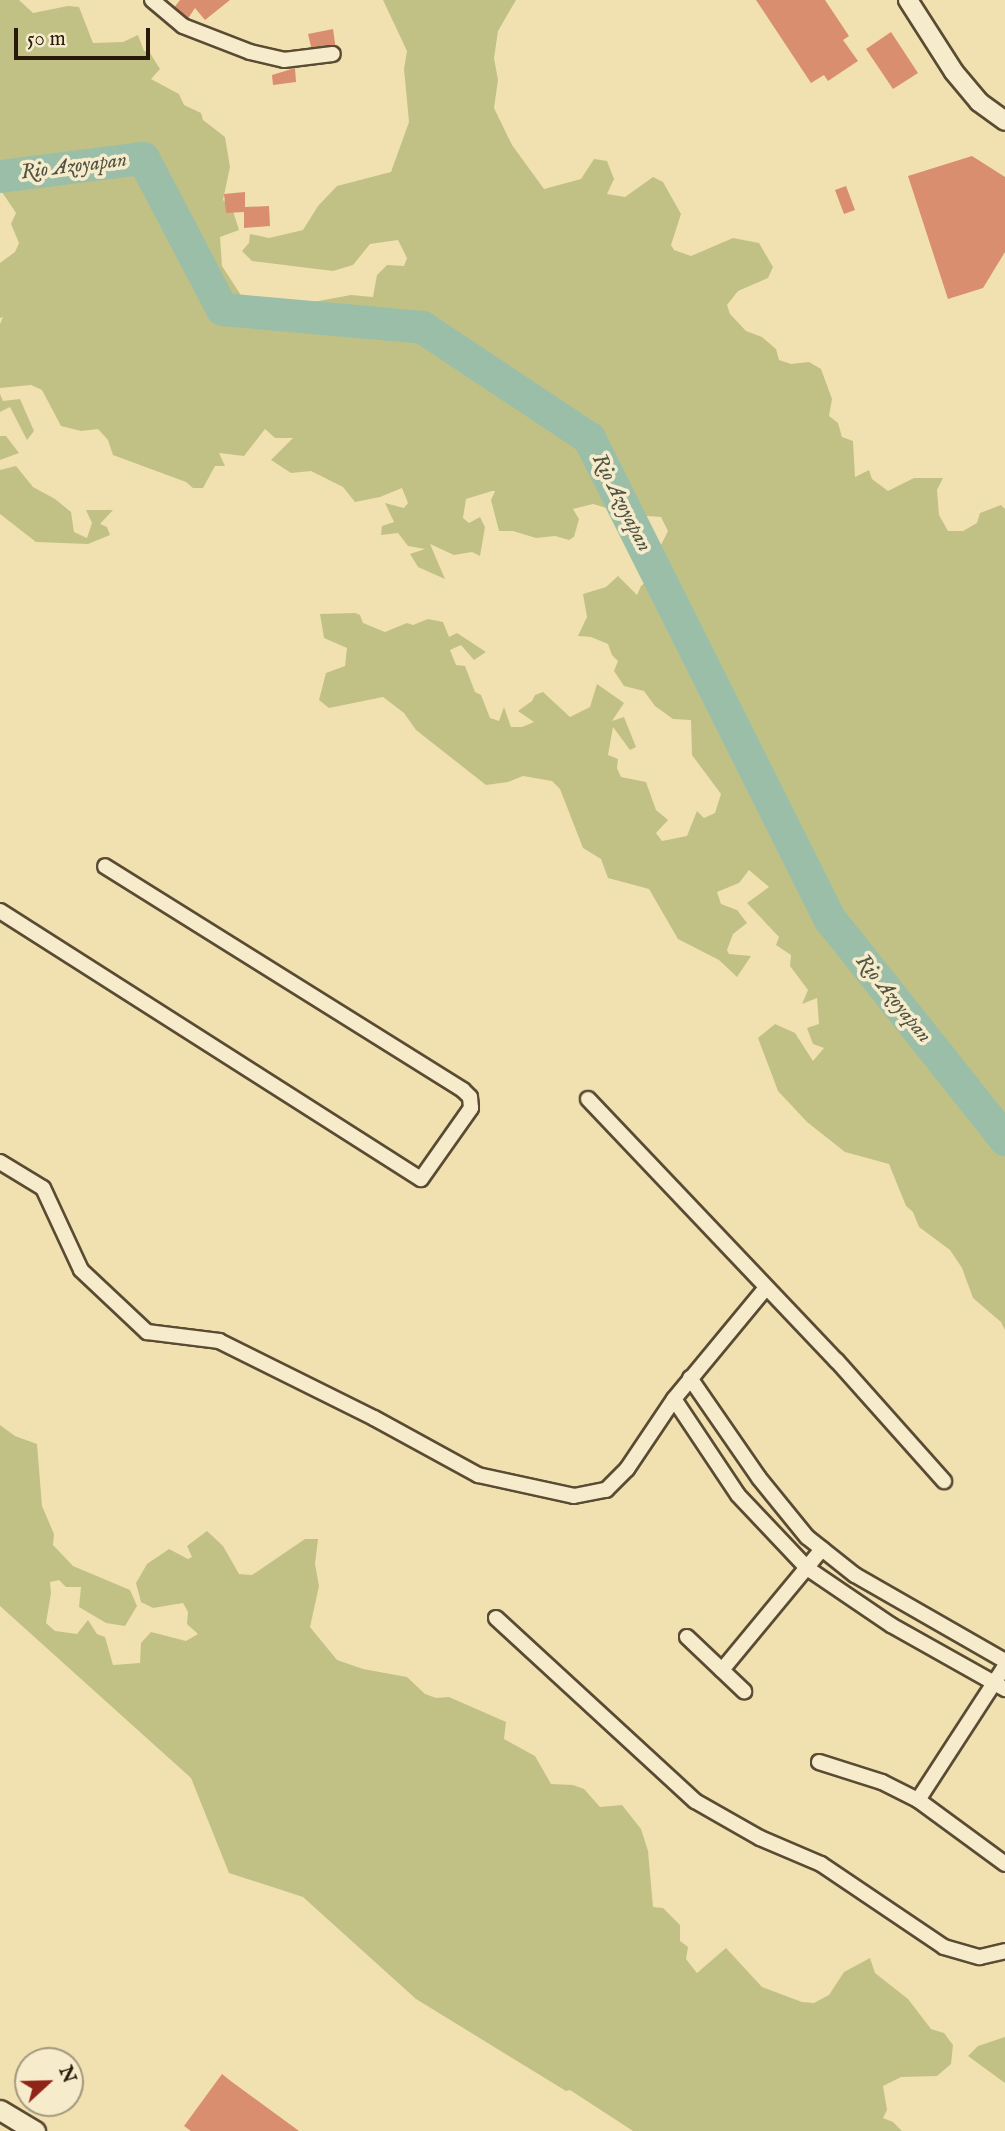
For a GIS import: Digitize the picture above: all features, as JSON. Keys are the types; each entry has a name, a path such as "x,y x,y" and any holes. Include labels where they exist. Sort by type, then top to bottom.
{"main road":[{"path":"0,2110 35,2131"}],"street":[{"path":"152,0 183,26 250,52 284,60 333,54"},
{"path":"908,0 954,72 979,102 1005,121"},
{"path":"0,911 421,1179 471,1108 470,1097 463,1090 105,866"},
{"path":"588,1100 765,1289 837,1361 944,1481"},
{"path":"0,1162 43,1188 81,1270 148,1332 219,1341 373,1418 478,1475 575,1496 606,1490 627,1469 690,1378 765,1289"},
{"path":"690,1378 759,1478 807,1536 855,1575 1005,1664 1000,1686 918,1800"},
{"path":"674,1399 738,1495 807,1567 891,1625 1000,1686"},
{"path":"722,1670 822,1549"},
{"path":"496,1618 695,1801 760,1838 821,1864 944,1947 980,1957 1005,1951"},
{"path":"687,1637 744,1691"},
{"path":"819,1762 882,1782 918,1800 1005,1864"}],"green space":[{"path":"0,0 19,0 33,13 68,6 79,7 93,43 123,42 138,35 144,51 150,53 160,69 151,79 179,94 184,105 201,113 203,120 225,137 230,167 223,200 232,208 239,230 220,237 222,266 248,306 264,302 250,319 282,316 283,301 313,302 351,295 373,297 377,275 387,265 404,266 407,258 398,240 370,244 353,265 333,271 252,261 242,251 249,243 250,234 269,238 303,230 318,206 337,186 391,172 409,122 404,69 407,51 383,0 516,0 498,31 494,58 498,80 494,108 512,145 544,189 581,179 594,159 607,161 614,179 607,194 625,197 653,177 663,182 681,214 671,245 674,250 691,256 733,238 759,243 773,267 768,278 738,291 727,305 730,314 746,331 762,337 776,349 779,360 791,364 809,362 821,369 832,399 829,416 838,423 842,437 853,441 855,477 869,470 872,479 888,491 914,478 943,478 937,490 939,515 948,531 963,531 977,523 980,513 1001,505 1005,509 1005,1330 1001,1322 973,1298 962,1268 950,1250 919,1227 913,1212 906,1206 889,1164 845,1152 807,1122 778,1091 758,1038 775,1024 795,1033 813,1061 824,1048 813,1044 807,1028 819,1024 817,998 802,1004 808,990 790,966 791,955 776,945 779,937 747,903 769,887 749,870 739,883 717,892 721,904 737,910 747,923 733,934 727,950 729,954 751,956 737,977 719,960 678,939 649,889 608,878 601,859 583,848 560,789 552,781 523,776 508,782 486,785 416,730 404,713 383,697 329,708 319,700 326,673 345,666 347,648 324,638 320,614 355,613 360,615 363,623 385,632 407,623 413,625 428,619 443,622 449,637 457,633 486,652 474,660 461,645 450,650 456,665 465,666 475,692 481,695 490,718 499,721 504,707 511,727 522,727 534,722 518,711 532,701 535,695 543,692 570,717 590,707 597,684 624,703 612,721 624,717 636,747 630,750 613,727 608,755 618,759 617,768 621,777 646,782 656,810 668,820 656,833 662,841 687,836 697,811 704,818 715,813 721,794 692,755 691,720 673,719 655,706 644,691 624,686 614,671 618,661 612,655 608,644 591,637 578,636 587,617 583,594 606,587 618,576 637,595 641,586 657,574 656,555 668,531 661,517 634,515 623,528 614,524 610,509 593,504 573,509 579,519 574,537 569,540 555,536 536,538 513,531 499,531 491,500 495,491 492,491 466,499 463,518 469,523 480,517 485,527 480,556 472,552 454,555 430,544 445,579 418,567 410,554 425,549 408,546 398,533 381,535 382,526 394,522 385,503 404,508 408,503 402,488 380,497 355,502 343,487 311,471 291,473 271,460 293,438 275,438 265,429 244,456 219,453 225,466 215,466 203,488 193,488 186,482 113,455 108,440 98,429 81,431 61,426 42,390 31,385 0,388 0,324 3,317 0,318 0,263 15,252 19,243 11,224 16,213 0,189"},
{"path":"0,394 3,401 20,399 34,431 27,440 10,407 0,412"},
{"path":"0,436 6,436 19,453 0,460"},
{"path":"16,466 33,487 71,512 74,532 87,538 92,523 86,510 113,510 100,524 107,527 110,535 88,544 36,542 0,514 0,470"},
{"path":"0,1425 15,1436 37,1444 42,1506 54,1534 53,1545 73,1566 130,1590 137,1606 125,1626 106,1623 79,1607 81,1587 66,1587 59,1580 50,1582 46,1623 55,1631 77,1634 88,1620 97,1634 105,1637 113,1665 140,1663 141,1643 151,1632 186,1641 198,1634 187,1624 188,1612 183,1603 153,1608 141,1602 136,1583 147,1564 169,1549 188,1559 192,1557 187,1546 207,1531 223,1546 239,1574 252,1575 305,1539 318,1539 315,1564 319,1586 310,1627 337,1660 363,1669 407,1677 425,1694 436,1698 449,1697 506,1722 504,1739 535,1756 551,1784 573,1785 584,1789 600,1807 622,1805 641,1829 648,1851 653,1907 663,1908 680,1925 680,1941 688,1947 686,1959 697,1973 726,1948 762,1987 802,2002 814,2003 829,1995 844,1972 870,1958 875,1973 908,1999 931,2029 944,2033 953,2045 951,2064 937,2076 901,2077 883,2086 887,2110 883,2118 893,2122 902,2131 633,2131 570,2090 566,2091 416,1999 303,1897 229,1873 191,1778 0,1606"},
{"path":"1005,2037 1005,2083 968,2056 978,2046"}],"building":[{"path":"180,0 230,0 205,20 195,8 183,26 169,14"},
{"path":"756,0 825,0 849,36 843,40 858,61 828,81 824,75 811,83"},
{"path":"333,29 337,57 314,59 308,34"},
{"path":"891,32 918,73 893,89 866,49"},
{"path":"295,68 296,82 273,85 272,75"},
{"path":"972,156 1005,177 1005,252 983,288 948,299 908,176"},
{"path":"846,186 855,210 844,214 835,190"},
{"path":"245,192 245,207 269,206 270,226 244,228 244,212 226,213 224,194"},
{"path":"222,2074 299,2131 191,2131 184,2126"}],"waterway":[{"name":"Rio Azoyapan","path":"0,176 143,158 222,309 422,327 589,438 829,918 1005,1139"}]}
